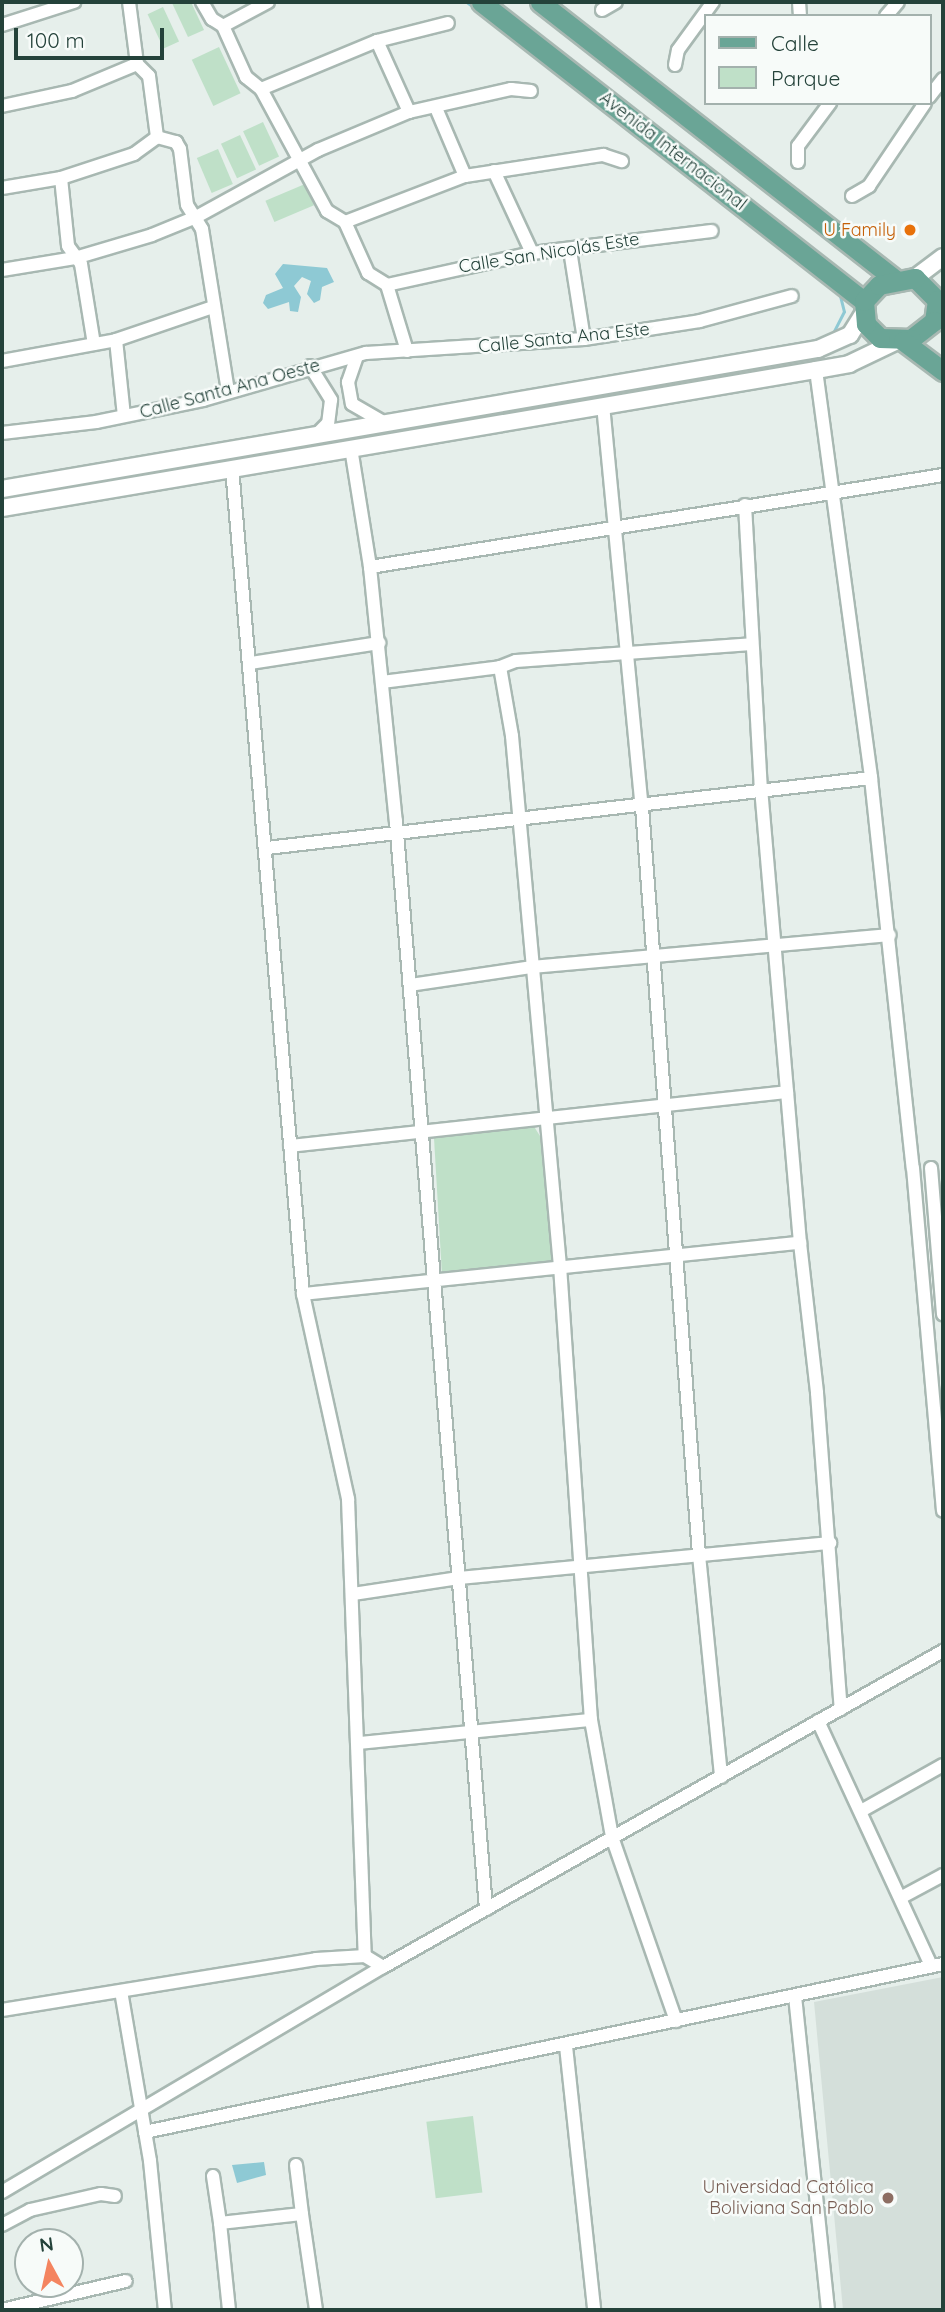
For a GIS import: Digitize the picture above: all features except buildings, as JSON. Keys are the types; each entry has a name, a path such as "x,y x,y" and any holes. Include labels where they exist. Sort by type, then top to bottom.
{"main road":[{"name":"Avenida Internacional","path":"481,2 864,307"},
{"name":"Avenida Internacional","path":"540,2 906,279"},
{"path":"2,489 380,421 818,349 850,335 879,285 906,279 943,257"},
{"path":"2,508 849,364 927,329 940,302 906,279"},
{"path":"864,307 872,331 899,342 943,371"},
{"path":"446,412 448,431"},
{"path":"240,467 246,445"}],"street":[{"path":"2,25 74,2"},
{"path":"130,2 137,64 149,76 157,137"},
{"path":"202,2 212,19 223,26 246,77 261,89 290,149 300,159 327,211 345,222 368,273 387,285 407,351"},
{"path":"223,26 268,2"},
{"path":"602,10 616,2"},
{"path":"675,65 678,50 704,14"},
{"path":"261,89 377,41 448,23"},
{"path":"377,41 409,112"},
{"path":"2,106 72,91 137,64"},
{"path":"931,94 943,79"},
{"path":"2,270 75,258 196,217 300,159 409,112 511,89 530,91"},
{"path":"798,162 798,146 829,105"},
{"path":"852,196 869,186 924,105"},
{"path":"436,108 465,176"},
{"path":"2,188 61,178 134,154 157,137"},
{"path":"157,137 176,142 180,149 187,205 196,217 213,307 223,343 228,392"},
{"path":"345,222 465,176 603,155 622,161"},
{"path":"494,171 532,253"},
{"path":"61,178 68,246 81,264 94,344"},
{"name":"Calle San Nicolás Este","path":"387,285 532,253 712,231"},
{"path":"570,250 584,339"},
{"name":"Calle Santa Ana Este","path":"334,361 407,351 584,339 699,321 792,296"},
{"path":"2,361 116,340 213,307"},
{"path":"116,340 124,416"},
{"path":"358,356 348,382 352,404 380,421"},
{"name":"Calle Santa Ana Oeste","path":"2,433 124,416 228,392 334,361"},
{"path":"310,366 331,400 328,423 319,432"},
{"path":"816,370 890,935 943,1511"},
{"path":"603,405 612,528 642,807 663,1105 679,1256 699,1555 721,1777"},
{"path":"351,448 370,567 397,833 486,1909"},
{"path":"240,467 251,663 303,1294 348,1499 354,1594 365,1956"},
{"path":"370,567 943,475"},
{"path":"745,505 761,788 800,1243 830,1543 841,1709"},
{"path":"251,663 379,643"},
{"path":"382,682 500,667 516,660 751,644"},
{"path":"500,667 512,736 560,1266 591,1720 612,1837 676,2021"},
{"path":"267,848 642,807 761,788 871,778"},
{"path":"410,985 532,967 890,935"},
{"path":"290,1146 788,1092"},
{"path":"913,1168 937,1167 943,1315"},
{"path":"303,1294 800,1243"},
{"path":"354,1594 459,1578 830,1543"},
{"path":"2,2192 140,2113 383,1967 943,1651"},
{"path":"359,1743 591,1720"},
{"path":"145,2132 566,2046 937,1965 818,1721"},
{"path":"861,1811 943,1765"},
{"path":"902,1897 943,1875"},
{"path":"2,2010 316,1959 365,1956 383,1967"},
{"path":"121,1991 145,2132 165,2310"},
{"path":"795,1996 828,2310"},
{"path":"566,2046 594,2310"},
{"path":"296,2165 316,2310"},
{"path":"213,2176 229,2310"},
{"path":"2,2225 30,2210 101,2194 115,2196"},
{"path":"220,2223 302,2214"},
{"path":"2,2310 126,2281"}],"shaded area":[{"name":"Universidad Católica Boliviana San Pablo","path":"943,1977 943,2310 843,2310 814,2002"}],"green space":[{"path":"191,2 204,30 188,37 172,3"},
{"path":"163,7 179,41 164,49 148,14"},
{"path":"219,47 241,93 213,106 192,60"},
{"path":"263,122 279,156 259,166 243,131"},
{"path":"240,135 256,169 237,178 221,144"},
{"path":"218,149 233,184 212,193 197,158"},
{"path":"305,184 314,205 274,222 265,201"},
{"path":"533,1125 540,1136 553,1262 442,1275 434,1138"},
{"path":"473,2116 482,2192 436,2198 426,2122"}],"water":[{"path":"283,264 327,268 334,282 322,287 320,300 314,303 307,294 311,281 302,277 294,286 301,297 298,312 290,311 289,302 268,309 263,303 266,295 283,288 275,274"},
{"path":"264,2162 266,2175 237,2183 232,2165"}],"waterway":[{"path":"467,2 475,8"},
{"path":"831,337 844,312 839,292"}],"place":[{"name":"U Family","path":"910,230"},
{"name":"Universidad Católica Boliviana San Pablo","path":"888,2198"}]}
